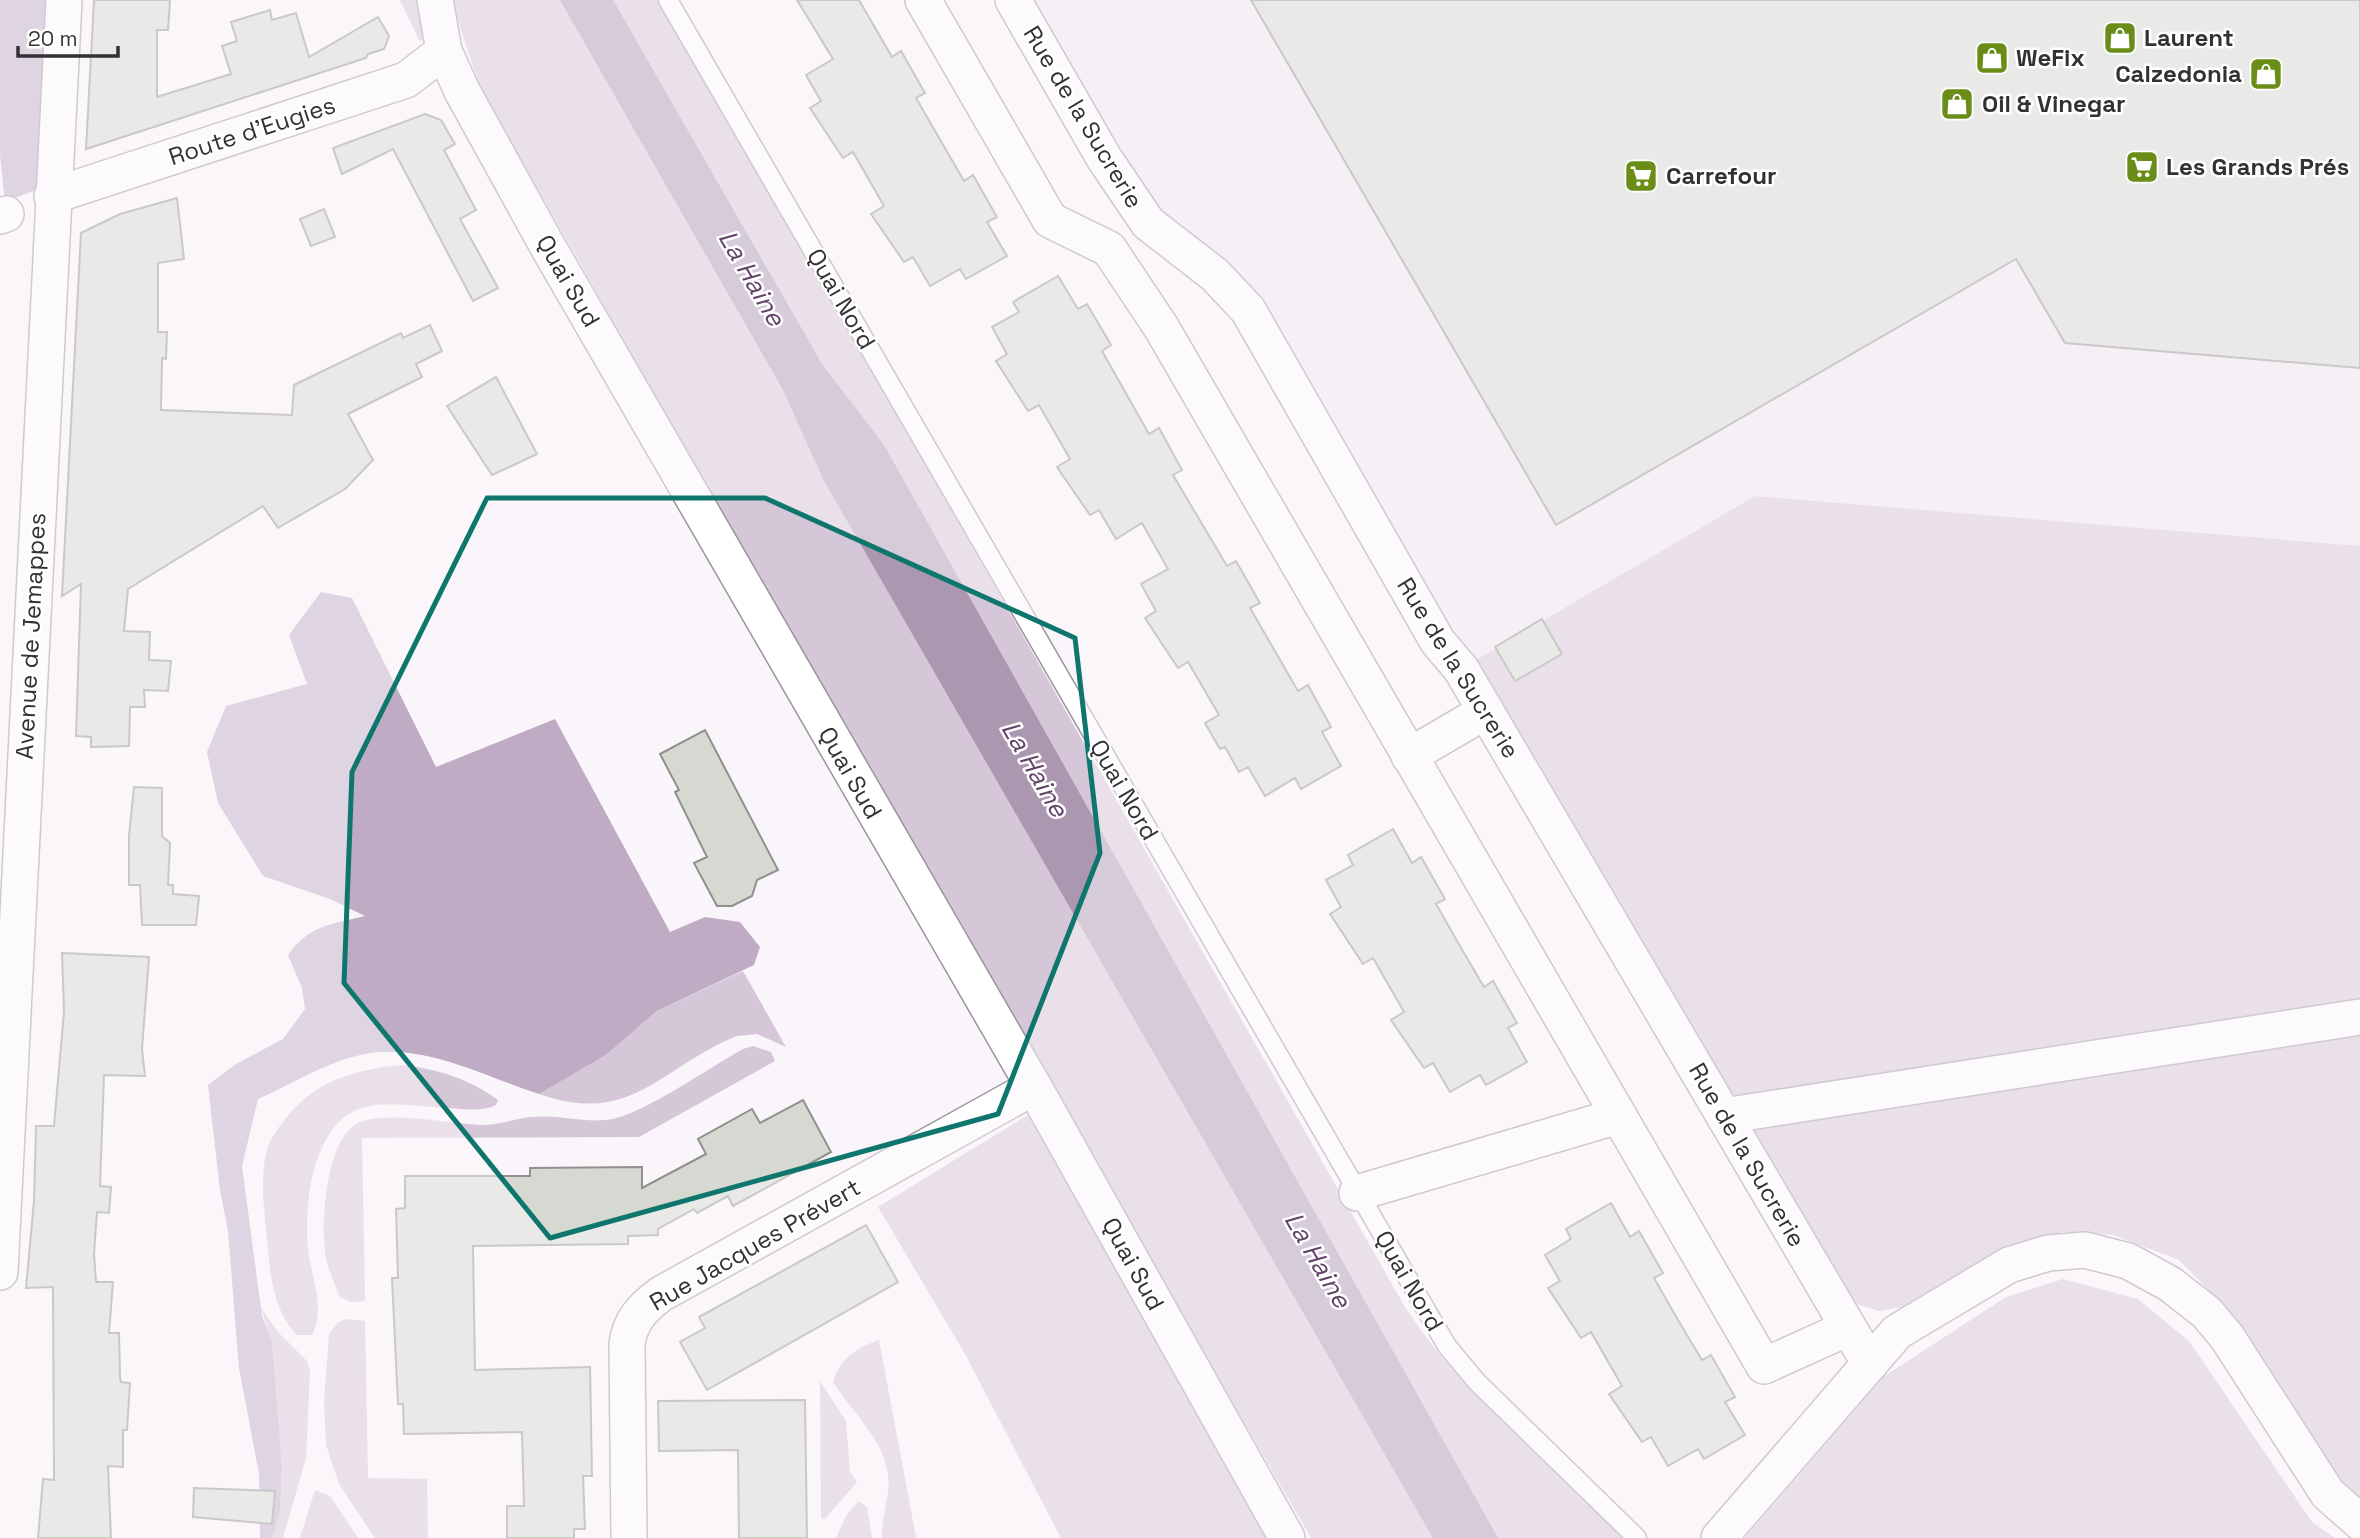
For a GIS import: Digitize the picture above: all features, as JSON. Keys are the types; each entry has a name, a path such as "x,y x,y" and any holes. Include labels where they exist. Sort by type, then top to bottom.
{"street":[{"name":"Avenue de Jemappes","path":"0,1272 52,196 64,0"},
{"name":"Quai Sud","path":"435,0 444,51 461,91 548,247 1034,1087 1287,1538"},
{"path":"923,0 1049,220 1108,249 1161,327 1764,1366 1849,1328"},
{"name":"Rue de la Sucrerie","path":"1013,0 1104,158 1148,223 1215,275 1248,310 1438,642 1461,668 1870,1364"},
{"name":"Route d'Eugies","path":"52,196 406,80 444,51"},
{"path":"1409,755 1486,711"},
{"path":"1724,1116 2360,1017"},
{"name":"Rue Jacques Prévert","path":"629,1538 627,1344 629,1327 643,1307 661,1294 1034,1087"},
{"path":"1357,1193 1618,1116"},
{"path":"1719,1538 1897,1332 1938,1304 2009,1265 2048,1253 2085,1250 2127,1261 2170,1284 2207,1313 2227,1337 2328,1494 2360,1522"},
{"path":"1870,1364 1984,1295 2047,1266 2074,1264 2146,1287 2198,1322 2317,1503 2359,1538"}],"lane":[{"name":"Quai Nord","path":"668,0 1447,1346 1477,1382 1637,1538"}],"highlighted area":[{"path":"487,498 765,498 1075,638 1100,853 998,1114 550,1238 344,983 352,772"}],"shaded area":[{"path":"0,0 48,0 38,189 5,202 0,155"},
{"path":"400,0 428,0 429,31 420,42"},
{"path":"451,0 661,0 1405,1307 1449,1366 1474,1393 1607,1517 1622,1538 1311,1538 930,880 480,87"},
{"name":"Les Grands Prés","path":"1013,0 2360,0 2360,546 1755,496 1461,669 1248,310 1148,223"},
{"path":"1755,496 2360,546 2360,1499 2338,1481 2223,1305 2179,1260 2113,1235 2062,1232 1909,1306 1879,1311 1851,1302 1471,663"},
{"path":"321,592 352,598 436,767 555,719 670,932 705,917 740,922 760,947 754,965 657,1011 606,1055 539,1094 424,1055 376,1052 328,1066 258,1099 242,1166 262,1316 272,1340 282,1466 280,1513 272,1538 260,1538 259,1474 239,1368 228,1231 220,1190 208,1085 236,1064 283,1039 305,1009 302,988 288,955 296,945 322,927 365,916 330,899 263,876 218,803 207,752 226,706 307,684 289,635"},
{"path":"743,971 786,1047 757,1034 737,1036 644,1089 622,1098 598,1103 571,1102 539,1094 606,1055 657,1011"},
{"path":"753,1046 771,1052 775,1061 639,1137 362,1138 365,1301 351,1302 340,1297 326,1258 324,1220 334,1159 351,1128 363,1121 390,1118 480,1125 542,1116 612,1119 641,1108 743,1049"},
{"path":"403,1065 453,1076 498,1100 496,1105 479,1109 383,1104 350,1113 337,1124 325,1141 315,1166 309,1199 307,1234 318,1315 312,1335 297,1335 283,1315 271,1278 263,1183 268,1146 286,1118 310,1094 353,1074"},
{"path":"1031,1113 1276,1538 1061,1538 965,1354 878,1207"},
{"path":"2063,1279 2138,1299 2189,1341 2312,1522 2335,1538 1745,1538 1883,1377 2006,1297"},
{"path":"260,1306 277,1331 307,1361 310,1372 306,1458 283,1538 272,1538 280,1513 282,1466 272,1340"},
{"path":"346,1319 365,1321 368,1478 427,1479 428,1538 375,1538 339,1484 326,1445 324,1401 329,1334 337,1323"},
{"path":"879,1340 916,1537 914,1538 882,1538 889,1482 885,1461 873,1437 833,1382 840,1366 850,1355"},
{"path":"820,1381 846,1421 850,1472 857,1482 825,1519 821,1518"},
{"path":"315,1490 330,1496 358,1538 300,1538"},
{"path":"859,1501 867,1507 872,1538 836,1538 847,1514"}],"water":[{"name":"La Haine","path":"560,0 613,0 822,364 884,445 1498,1538 1433,1538 823,479 783,390"}],"building":[{"path":"94,0 170,0 168,30 157,30 157,97 231,74 222,46 237,41 231,22 270,10 272,20 296,13 309,57 378,17 389,36 384,49 368,54 366,58 86,149"},
{"path":"797,0 859,0 892,57 901,51 925,93 916,98 964,181 973,175 997,217 987,222 1007,256 966,279 960,269 930,286 913,257 904,262 871,214 884,206 853,152 843,158 810,108 821,101 806,75 833,59"},
{"name":"Carrefour","path":"1251,0 2360,0 2360,368 2065,343 2016,259 1556,525"},
{"path":"425,114 441,120 455,144 444,150 476,210 460,219 498,288 473,301 393,149 342,174 333,148"},
{"path":"177,198 184,259 158,263 158,332 167,332 166,359 162,358 161,410 292,415 294,385 401,333 403,338 430,325 442,351 416,364 422,377 348,414 373,460 345,489 278,528 263,506 128,589 124,631 150,632 149,660 171,661 168,691 144,690 145,707 130,707 129,746 91,747 91,737 76,736 81,584 62,596 81,233 120,214"},
{"path":"324,209 335,237 311,246 300,219"},
{"path":"1058,276 1078,309 1087,304 1111,345 1102,351 1149,434 1159,428 1182,470 1173,475 1227,566 1236,561 1260,603 1250,608 1298,691 1308,685 1331,727 1322,732 1341,766 1301,789 1295,778 1265,796 1248,767 1239,772 1225,747 1220,749 1205,723 1219,715 1188,662 1178,668 1145,618 1156,611 1141,584 1168,569 1142,523 1116,539 1099,510 1090,515 1057,467 1070,459 1039,405 1028,411 996,361 1007,354 992,327 1019,312 1013,302"},
{"path":"496,377 537,454 492,475 447,406"},
{"path":"1542,619 1562,654 1515,681 1495,647"},
{"path":"705,730 778,870 757,880 752,896 732,906 717,906 694,863 707,857 675,792 679,790 660,754"},
{"path":"134,787 162,788 162,836 170,843 168,885 173,885 173,894 199,896 196,925 142,925 140,885 129,885 129,836"},
{"path":"1393,829 1412,863 1421,857 1445,899 1436,904 1460,946 1484,987 1493,981 1517,1023 1508,1028 1527,1062 1486,1085 1480,1075 1450,1092 1433,1063 1424,1068 1391,1020 1404,1012 1373,958 1363,964 1330,914 1341,907 1326,880 1353,865 1348,855"},
{"path":"62,953 149,957 142,1049 145,1076 104,1075 100,1186 111,1187 109,1213 97,1212 94,1254 96,1282 113,1282 109,1333 119,1333 121,1382 130,1383 127,1430 123,1430 123,1467 108,1466 111,1538 38,1538 43,1479 54,1480 53,1287 26,1288 34,1201 36,1126 54,1126 64,1012"},
{"path":"803,1100 831,1152 733,1206 728,1196 697,1213 694,1209 658,1229 658,1235 628,1236 628,1244 473,1246 475,1370 590,1367 592,1476 583,1476 585,1529 574,1529 574,1538 507,1538 507,1506 524,1506 522,1432 404,1434 403,1404 398,1404 392,1278 398,1278 396,1209 405,1208 405,1176 530,1176 530,1168 642,1167 642,1188 706,1154 698,1139 752,1109 760,1123"},
{"path":"1611,1203 1630,1237 1639,1231 1663,1273 1654,1278 1678,1320 1702,1360 1711,1355 1735,1397 1725,1402 1745,1435 1704,1459 1698,1449 1668,1466 1651,1437 1642,1442 1609,1394 1622,1386 1591,1332 1581,1338 1548,1288 1560,1281 1545,1255 1571,1239 1566,1229"},
{"path":"866,1225 898,1282 707,1390 680,1342 705,1328 699,1317"},
{"path":"805,1400 807,1538 739,1538 738,1450 659,1451 658,1401"},
{"path":"194,1488 275,1491 272,1524 193,1517"}],"place":[{"name":"Laurent","path":"2120,38"},
{"name":"WeFix","path":"1992,58"},
{"name":"Calzedonia","path":"2266,74"},
{"name":"Oil & Vinegar","path":"1957,104"},
{"name":"Les Grands Prés","path":"2142,167"},
{"name":"Carrefour","path":"1641,176"}]}
